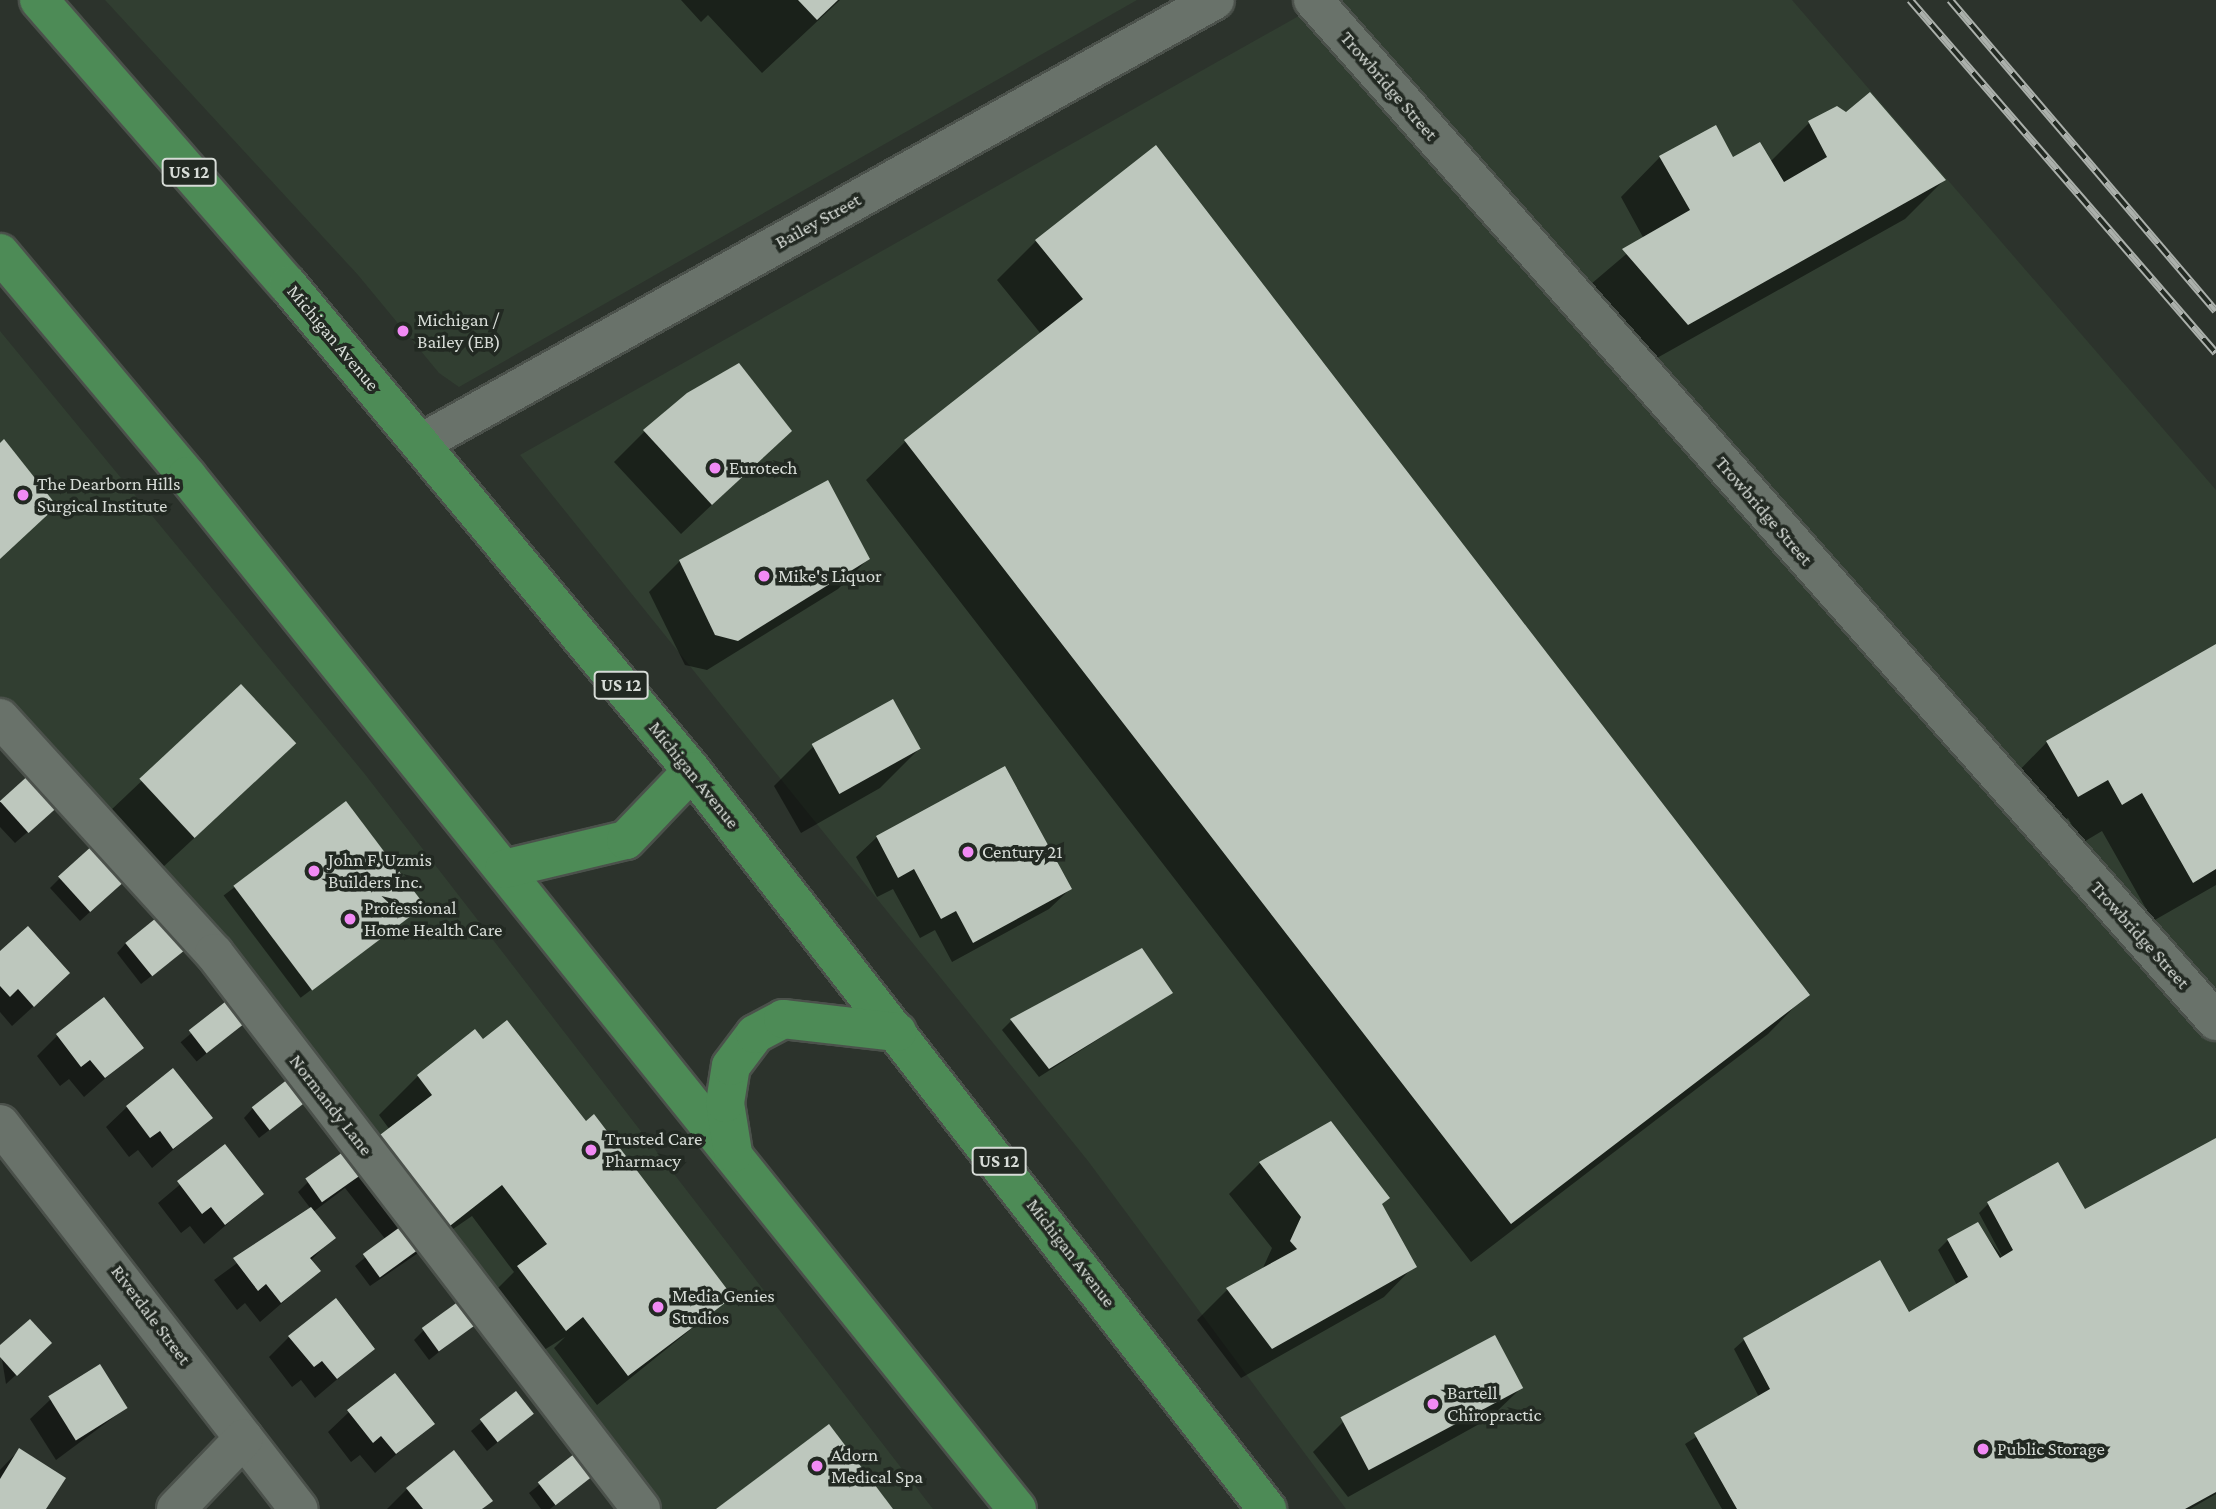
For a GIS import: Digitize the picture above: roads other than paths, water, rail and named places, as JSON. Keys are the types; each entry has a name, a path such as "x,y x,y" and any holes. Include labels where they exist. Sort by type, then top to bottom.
{"main road":[{"name":"Michigan Avenue","path":"39,0 421,443 692,771 1267,1509"},
{"path":"0,253 504,869 1017,1509"},
{"path":"504,869 625,841 692,771"},
{"path":"733,1153 725,1103 731,1066 755,1034 783,1019 897,1032"}],"street":[{"name":"Bailey Street","path":"421,443 1216,0"},
{"name":"Trowbridge Street","path":"1313,0 2216,1021"},
{"name":"Normandy Lane","path":"0,718 214,953 641,1509"},
{"name":"Riverdale Street","path":"0,1124 299,1509"},
{"path":"176,1509 244,1438"}],"railway":[{"path":"1910,0 2216,353"},
{"path":"1950,0 2216,311"}],"place":[{"name":"Michigan / Bailey (EB)","path":"403,331"},
{"name":"Eurotech","path":"715,468"},
{"name":"The Dearborn Hills Surgical Institute","path":"23,495"},
{"name":"Mike's Liquor","path":"764,576"},
{"name":"Century 21","path":"968,852"},
{"name":"John F. Uzmis Builders Inc.","path":"314,871"},
{"name":"Professional Home Health Care","path":"350,919"},
{"name":"Trusted Care Pharmacy","path":"591,1150"},
{"name":"Media Genies Studios","path":"658,1307"},
{"name":"Bartell Chiropractic","path":"1433,1404"},
{"name":"Public Storage","path":"1983,1449"},
{"name":"Adorn Medical Spa","path":"817,1466"}]}
